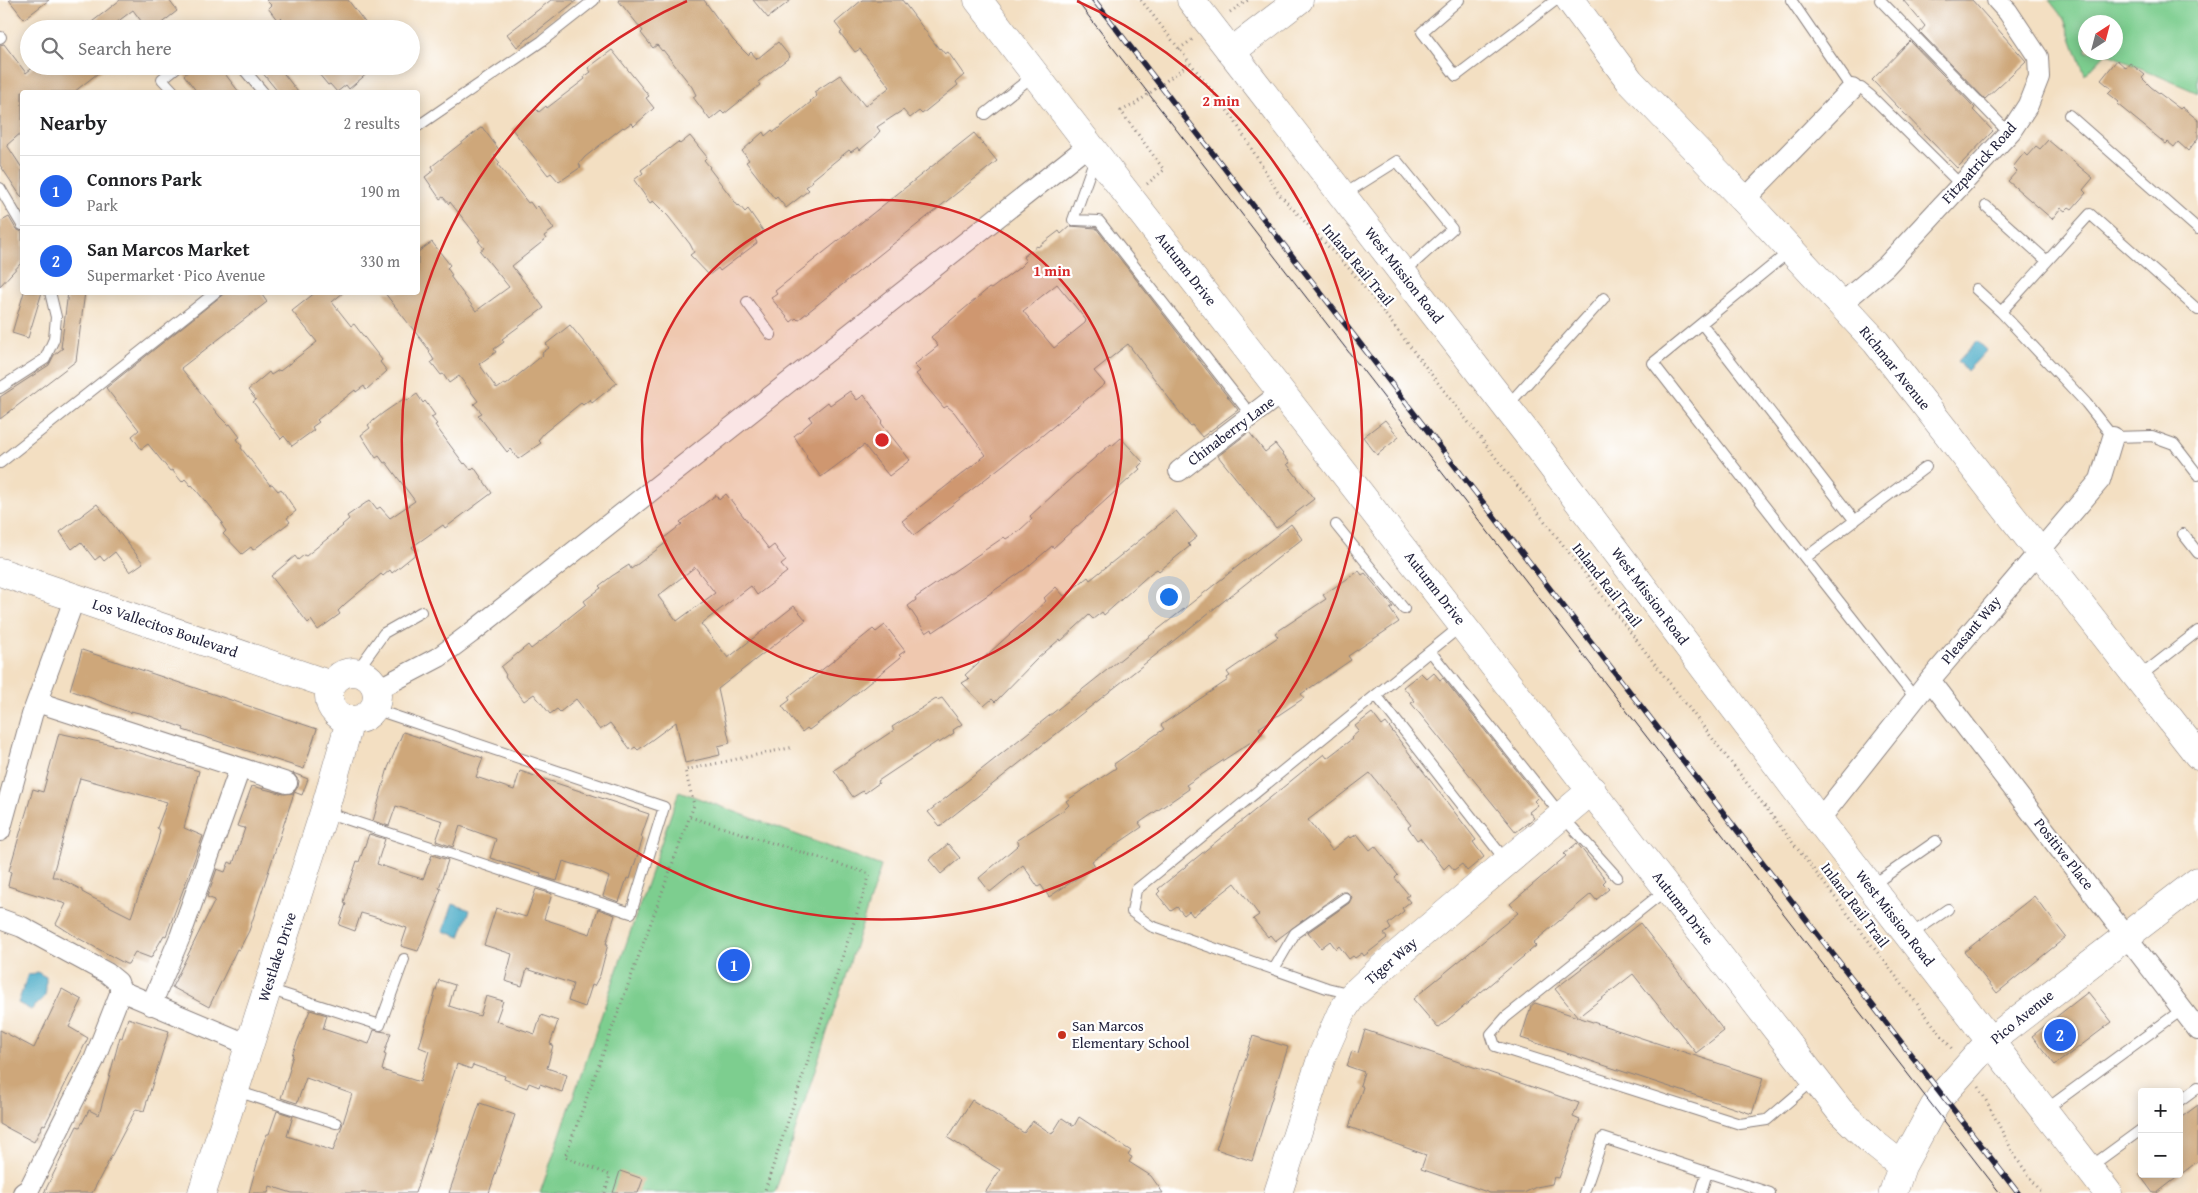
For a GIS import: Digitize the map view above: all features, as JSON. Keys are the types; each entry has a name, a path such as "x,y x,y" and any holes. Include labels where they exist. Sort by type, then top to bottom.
{"street":[{"name":"Autumn Drive","path":"978,0 1840,1110 1872,1142 1902,1166"},
{"name":"West Mission Road","path":"1191,0 1506,406 1819,820 2108,1193"},
{"path":"1231,52 1299,0"},
{"name":"Richmar Avenue","path":"1570,0 1630,81 1876,342 2198,755"},
{"name":"Fitzpatrick Road","path":"1841,304 1886,266 2009,133 2028,105 2039,77 2038,56 2008,12 1997,0"},
{"path":"1744,200 1852,89"},
{"path":"375,699 369,678 356,672 341,675 331,685 328,693 331,708 336,714 350,721 364,718 375,699 439,657 471,633 1093,150"},
{"name":"Chinaberry Lane","path":"1179,471 1282,392"},
{"name":"Pleasant Way","path":"1819,820 1915,698 2100,480 2114,437"},
{"name":"Los Vallecitos Boulevard","path":"0,572 331,685"},
{"path":"0,831 37,702 75,597"},
{"name":"Positive Place","path":"1930,680 2198,1030"},
{"path":"37,702 287,783"},
{"name":"Westlake Drive","path":"202,1193 324,812 350,721"},
{"path":"151,1005 180,938 240,768"},
{"name":"Tiger Way","path":"1278,1193 1322,1056 1341,1013 1353,994 1592,790"},
{"name":"Pico Avenue","path":"1893,1193 1902,1166 1942,1094 1990,1041 2198,880"},
{"path":"1,922 22,927 107,972 118,982 121,991 94,1060 29,1189 24,1193"},
{"path":"121,991 249,1045"}],"lane":[{"path":"420,125 542,41 594,0"},
{"path":"1459,0 1422,32 1456,76 1556,0"},
{"path":"1791,0 1852,89 1861,88 1871,96 1960,184"},
{"path":"1880,0 2009,133"},
{"path":"985,114 1035,74"},
{"path":"168,75 162,80 172,90"},
{"path":"249,75 261,90"},
{"path":"2069,115 2198,229"},
{"path":"1093,150 1073,220 1099,221 1251,415"},
{"path":"1343,196 1397,161 1452,229 1403,273"},
{"path":"0,188 20,222"},
{"path":"1986,206 2047,261"},
{"path":"2001,312 2090,214 2198,310"},
{"path":"1791,250 1653,363 1915,698"},
{"path":"1976,289 2001,312 2086,403 2114,437 2152,436 2174,444 2198,475"},
{"path":"0,388 45,359 54,339 56,317 51,295"},
{"path":"0,463 212,295"},
{"path":"1506,406 1604,298"},
{"path":"747,302 771,335"},
{"path":"1702,324 1855,521"},
{"path":"1805,558 1926,467"},
{"path":"1336,525 1404,609"},
{"path":"2183,534 2198,553"},
{"path":"356,672 384,633 421,612"},
{"path":"1353,994 1327,988 1151,926 1132,912 1136,890 1463,625"},
{"path":"2138,678 2198,631"},
{"path":"1430,651 1562,816 1617,877"},
{"path":"1376,695 1507,862"},
{"path":"324,812 631,913 664,806 375,699"},
{"path":"1870,886 1936,840"},
{"path":"1668,889 1506,1017 1491,1034 1495,1046 1740,1124 1768,1120 1816,1079"},
{"path":"1274,969 1295,932 1345,898"},
{"path":"1909,935 1948,909"},
{"path":"267,989 380,1025 404,959"},
{"path":"2045,1111 2183,1009"},
{"path":"2183,1098 2198,1087"},
{"path":"235,1091 336,1124"},
{"path":"2089,1168 2138,1132"},
{"path":"1585,1193 1603,1138 1770,1193"},
{"path":"1701,1193 1707,1172"}],"path":[{"name":"Inland Rail Trail","path":"1142,0 1232,118 1279,194 1354,274 1938,1029 1982,1092 1989,1110 2016,1158 2042,1193"},
{"path":"1143,188 1164,170 1121,111 1135,104 1190,63"},
{"path":"605,1193 610,1175 566,1157 694,805 685,770 794,747"},
{"path":"690,817 870,874 764,1193"}],"green space":[{"path":"2049,0 2198,0 2198,93 2122,60 2123,15 2078,15 2078,56 2064,19"},
{"path":"2079,60 2099,60 2085,75"},
{"path":"679,791 881,866 775,1193 540,1193"}],"water":[{"path":"1977,341 1987,350 1967,371 1958,361"},
{"path":"453,904 470,910 460,937 443,931"},
{"path":"37,972 46,977 45,994 43,999 31,1010 18,1003 28,974 31,975"}],"building":[{"path":"9,0 49,0 24,19"},
{"path":"120,0 169,0 177,11 166,20 140,20 133,10 120,20 94,20"},
{"path":"266,0 348,0 363,20 283,20 281,18 277,20 268,8 271,5"},
{"path":"551,0 577,0 517,47 507,34"},
{"path":"618,0 704,0 733,40 748,55 751,52 757,59 778,42 790,57 758,82 760,85 724,114 721,111 710,120 693,97 696,95 692,87 663,50 657,45 653,48 641,33 643,31"},
{"path":"753,0 791,0 768,18"},
{"path":"862,0 902,0 939,49 945,54 948,52 964,75 956,82 958,85 922,114 919,111 910,118 903,110 877,127 880,131 873,139 860,150 858,147 851,152 849,150 812,180 806,187 809,190 786,208 777,197 775,199 746,162 749,160 742,151 763,132 765,136 772,130 774,132 817,96 814,92 840,75 865,106 890,87 860,49 855,52 840,33 842,32 835,23"},
{"path":"1903,0 1972,0 2026,61 1985,99 1920,32 1925,26"},
{"path":"1910,41 1975,108 1973,110 1993,131 1957,168 1872,80"},
{"path":"4,44 20,65 20,75 96,75 77,90 20,90 20,134 7,145 20,165 20,195 0,165 0,45"},
{"path":"612,50 649,96 646,98 654,108 634,126 631,123 623,127 585,157 579,164 581,167 559,182 551,173 548,175 512,129 536,109 539,112 546,106 547,108 585,79 584,77 591,72 588,68"},
{"path":"2117,60 2126,68 2130,63 2145,75 2142,78 2151,87 2198,120 2198,138 2188,151 2178,142 2174,147 2168,142 2166,144 2117,104 2119,102 2108,93 2112,89 2101,80"},
{"path":"184,75 226,75 237,90 195,90"},
{"path":"264,75 285,75 296,90 276,90"},
{"path":"320,75 365,75 349,89 346,85 340,90 335,90 330,84 328,85"},
{"path":"482,127 500,151 494,156 500,163 498,165 528,203 530,202 535,209 538,206 554,229 544,236 546,239 512,266 544,308 502,339 504,342 494,349 496,352 479,364 497,389 504,384 506,385 543,355 542,353 549,348 546,344 570,325 617,383 592,403 590,399 583,405 581,403 544,433 538,440 541,443 518,459 510,449 507,452 478,415 482,413 474,404 478,401 459,376 449,383 443,374 441,375 431,362 434,360 430,351 386,295 420,295 420,251 432,242 450,265 447,268 452,275 450,276 476,311 509,287 480,251 484,248 478,241 480,240 450,202 449,204 443,197 440,199 425,177 434,170 432,166"},
{"path":"974,133 997,161 798,320 796,318 791,322 771,298 777,294 775,291"},
{"path":"690,136 707,157 704,160 709,168 738,206 745,212 748,209 764,232 755,239 757,243 720,271 718,268 709,275 690,255 694,252 690,244 668,216 653,201 650,203 634,180 643,173 641,170 678,142 680,144"},
{"path":"2048,140 2093,178 2083,190 2086,193 2072,209 2069,207 2065,211 2061,208 2052,219 2008,181 2017,171 2013,167 2024,153 2027,156 2036,146 2040,149"},
{"path":"9,217 16,229 20,231 20,264 0,286 0,222"},
{"path":"1070,226 1096,228 1238,410 1202,437 1192,425 1190,426 1128,344 1094,371 1105,384 1027,448 914,535 902,521 986,455 954,412 947,406 944,408 916,374 920,371 914,365 938,346 931,337 989,288 991,289 1019,268 1026,261 1023,257 1059,231 1061,234","holes":["1057,284 1086,320 1085,323 1054,348 1023,311"]},
{"path":"23,295 41,295 28,338 12,333"},
{"path":"68,295 85,295 76,361 0,419 0,397 49,365 54,355 63,348 61,348"},
{"path":"222,295 262,295 267,302 181,368 220,417 228,425 230,424 240,437 237,439 242,446 241,448 270,485 272,484 278,491 281,489 296,511 287,518 290,522 253,550 251,547 242,554 223,534 226,531 221,524 223,523 192,485 185,479 182,482 172,470 170,471 148,444 141,449 132,436 139,430 106,388"},
{"path":"312,295 340,295 332,302 351,326 354,324 382,360 380,362 387,371 366,390 364,386 356,392 355,390 317,420 319,422 312,427 314,430 292,446 284,436 281,439 253,402 256,400 248,390 269,372 271,375 280,371 317,342 292,311"},
{"path":"850,391 857,400 864,395 883,421 881,423 910,460 889,476 864,445 821,477 806,457 794,436 812,421 809,417 828,402 830,405"},
{"path":"417,394 423,403 425,401 435,415 431,417 437,424 435,425 464,464 471,470 474,467 492,493 445,528 443,525 412,547 417,553 392,573 390,570 383,576 381,574 345,604 338,611 340,614 318,630 311,620 308,623 271,576 295,556 298,560 304,555 306,556 343,526 349,519 347,516 370,500 377,509 380,507 390,518 415,501 386,462 384,463 379,456 376,458 361,435 370,428 368,425 383,413 405,398 407,401"},
{"path":"1385,420 1399,437 1377,455 1363,437"},
{"path":"1249,432 1265,452 1275,444 1290,463 1287,464 1314,499 1276,528 1218,456"},
{"path":"1121,438 1143,462 1138,467 1140,469 1053,548 1052,546 1024,570 963,612 933,632 932,629 926,633 908,606 916,600 915,598 1004,537 1006,539 1020,530 1032,519 1030,516 1077,473 1111,444 1112,446"},
{"path":"726,494 769,549 774,545 786,561 781,565 787,572 757,595 751,586 701,624 728,658 794,606 806,620 718,689 730,743 718,746 720,755 685,763 676,722 638,750 635,747 631,750 610,723 600,730 576,699 560,712 557,709 550,714 534,694 524,701 505,676 501,667 528,645 531,649 562,625 586,604 584,601 601,588 599,586 612,576 629,565 631,569 667,542 664,538 682,524 680,522 716,495 719,500","holes":["695,567 715,593 677,621 658,596"]},
{"path":"97,504 143,563 130,572 115,552 104,561 100,556 95,560 81,542 72,549 60,532"},
{"path":"1176,511 1197,537 1188,544 1190,546 1159,571 1157,569 1151,573 1104,615 1102,612 1093,619 1089,615 1061,641 1060,639 1038,658 995,702 992,699 984,706 962,683 969,679 965,675 1046,601 1044,598 1056,587 1064,596 1088,577 1090,580"},
{"path":"1291,524 1302,539 940,826 928,812"},
{"path":"1359,571 1362,575 1365,573 1393,607 1390,609 1399,622 1348,656 1351,660 1301,694 1304,698 1259,728 1263,734 1186,785 1189,789 1139,823 1142,827 1092,861 1095,866 1049,897 1041,885 1038,887 1023,865 990,892 979,878 1019,844 1017,840 1065,809 1069,805 1066,801 1116,768 1114,764 1164,729 1161,725 1228,680 1227,678 1230,676 1227,672 1278,637 1275,633 1326,599 1323,595"},
{"path":"885,625 905,651 899,655 901,657 837,709 809,730 807,728 802,732 782,706 790,700 788,697 873,629 876,632"},
{"path":"82,650 317,729 304,769 183,730 184,728 147,715 131,711 131,713 70,690"},
{"path":"1421,673 1427,679 1434,673 1440,680 1443,678 1538,797 1534,801 1538,805 1529,812 1534,818 1516,832 1411,703 1415,701 1403,687"},
{"path":"942,698 962,724 953,730 954,733 939,743 938,741 878,781 879,783 865,793 863,791 853,797 834,770 894,730 892,727 936,699"},
{"path":"1372,713 1382,726 1386,723 1476,840 1473,842 1484,857 1467,871 1462,864 1454,870 1449,864 1444,869 1420,838 1417,840 1408,827 1411,825 1370,773 1308,820 1332,850 1349,836 1351,838 1357,834 1370,850 1375,846 1398,875 1395,878 1409,895 1406,897 1410,902 1402,908 1404,911 1388,924 1391,929 1384,934 1387,938 1364,956 1362,953 1355,958 1353,956 1349,959 1339,946 1336,949 1330,941 1321,948 1308,932 1349,903 1352,897 1347,892 1341,892 1275,941 1270,935 1268,937 1253,919 1259,915 1235,883 1193,916 1189,911 1184,915 1177,907 1171,911 1157,894 1160,891 1158,889 1324,754 1327,758 1352,739 1359,731 1355,726"},
{"path":"403,732 483,758 476,777 514,790 520,771 649,814 630,879 627,878 619,902 603,896 609,877 563,861 557,881 540,876 541,873 490,858 496,839 460,826 453,847 436,841 443,821 396,806 389,826 373,821 388,768"},
{"path":"59,733 117,746 199,771 184,828 203,836 166,936 164,935 151,958 135,952 128,964 126,964 56,924 66,904 8,886 11,872 9,871 33,789 43,792","holes":["80,778 167,802 157,828 160,830 158,840 131,917 57,877 52,877"]},
{"path":"293,773 308,779 302,795 294,792 298,787 299,781"},
{"path":"252,786 284,794 294,793 249,931 239,950 237,949 209,1007 172,987 215,900 207,897 217,869 225,872 229,862 233,864 245,828 237,826"},
{"path":"369,834 385,839 377,864 409,875 423,879 432,855 448,860 439,888 441,889 436,902 438,902 418,951 401,946 407,928 375,917 361,913 355,931 339,925 346,904 344,903 346,894 357,861 359,862"},
{"path":"1577,843 1606,880 1603,883 1609,889 1596,900 1591,894 1533,943 1536,946 1438,1028 1413,999 1518,913 1510,904 1566,856 1564,854"},
{"path":"948,844 960,858 941,874 929,860"},
{"path":"536,889 552,894 544,919 590,934 598,909 615,915 606,944 608,944 600,975 594,986 592,985 585,1007 568,1001 573,984 527,969 522,986 505,981 512,954 484,945 496,908 526,917"},
{"path":"2034,896 2066,937 1997,993 1964,952"},
{"path":"1640,923 1724,1031 1696,1053 1633,974 1578,1017 1555,989"},
{"path":"439,980 455,985 449,1006 480,1016 486,996 503,1001 496,1021 535,1034 541,1015 558,1021 550,1044 553,1045 547,1068 567,1075 562,1092 540,1084 539,1087 529,1083 527,1088 504,1079 505,1076 473,1065 471,1069 457,1064 415,1193 292,1193 270,1186 268,1193 249,1193 262,1146 267,1134 269,1134 277,1111 293,1116 287,1136 333,1151 342,1126 352,1094 306,1078 297,1103 281,1098 290,1069 292,1055 310,1010 327,1015 323,1029 369,1044 374,1030 391,1033 384,1054 386,1055 382,1070 420,1082 429,1051 419,1047"},
{"path":"62,989 82,1000 69,1027 88,1038 45,1125 43,1124 34,1142 0,1124 0,1030 34,1048"},
{"path":"2088,992 2112,1022 2055,1065 2032,1036"},
{"path":"1535,1003 1763,1078 1752,1114 1521,1038 1531,1006"},
{"path":"128,1018 169,1031 144,1111 136,1109 92,1193 44,1193 77,1126 80,1127 89,1110 99,1115 120,1037 122,1038"},
{"path":"1365,1030 1579,1103 1573,1117 1580,1120 1559,1178 1554,1177 1552,1184 1536,1187 1524,1193 1490,1193 1421,1169 1426,1155 1349,1127 1363,1087 1360,1085 1364,1072 1347,1066 1352,1051 1358,1053"},
{"path":"1253,1036 1288,1047 1252,1161 1216,1149"},
{"path":"972,1100 1024,1133 1033,1121 1052,1134 1062,1118 1074,1126 1079,1117 1131,1151 1128,1155 1132,1157 1129,1162 1151,1176 1163,1193 985,1193 1000,1170 948,1138"},
{"path":"480,1103 515,1115 489,1193 449,1193"},
{"path":"2198,1105 2198,1161 2183,1173 2183,1133 2183,1116"},
{"path":"620,1171 643,1179 638,1193 613,1193"},
{"path":"2142,1178 2176,1178 2157,1193 2153,1193"}],"tram line":[{"path":"1076,0 2000,1193"}],"railway":[{"path":"1094,0 2018,1193"}],"place":[{"name":"Connors Park","path":"734,965"},
{"name":"San Marcos Elementary School","path":"1062,1035"},
{"name":"San Marcos Market","path":"2060,1035"}]}
